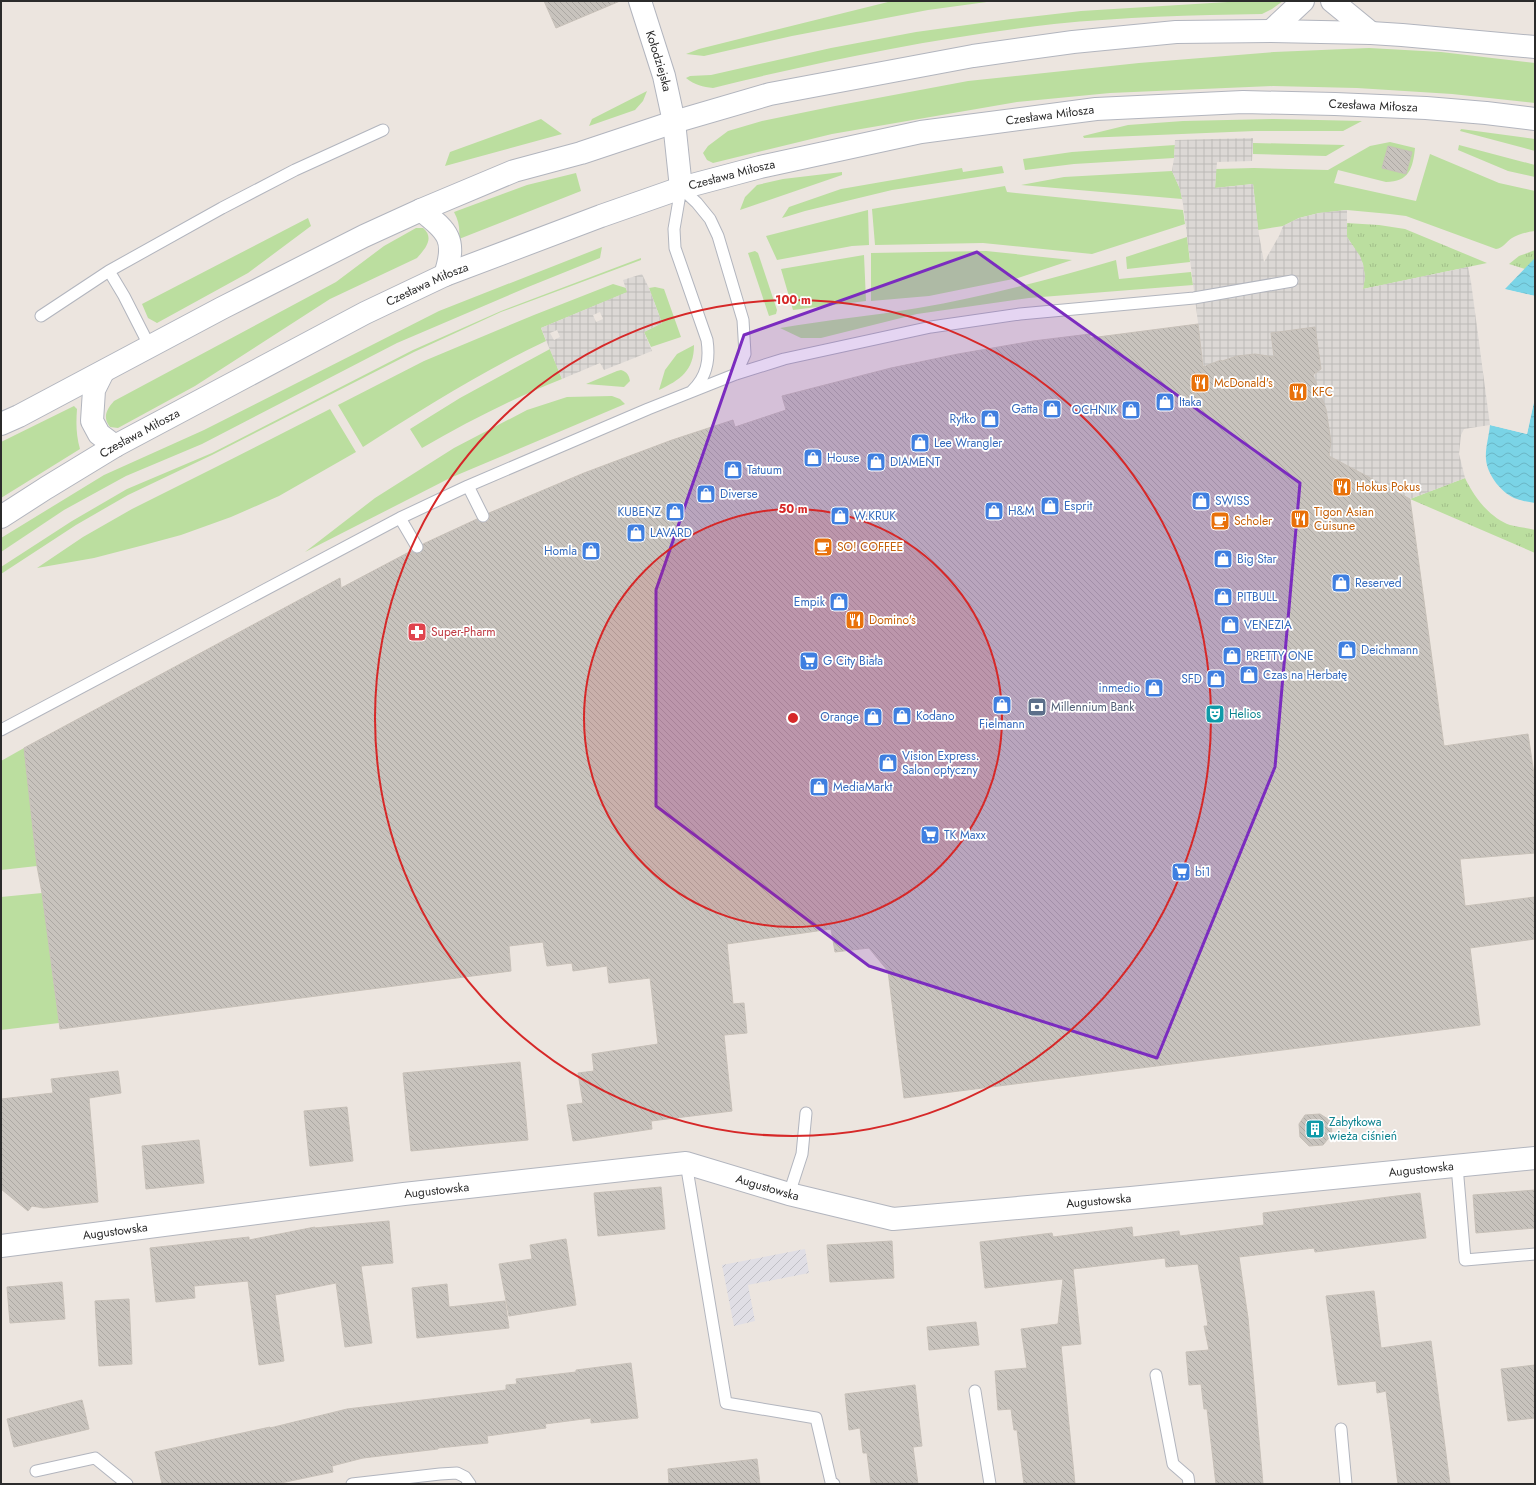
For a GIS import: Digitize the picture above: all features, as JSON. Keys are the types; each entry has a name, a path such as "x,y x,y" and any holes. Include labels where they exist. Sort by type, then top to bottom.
{"main road":[{"name":"Kołodziejska","path":"640,1 664,76 674,122 681,188"},
{"path":"1270,31 1303,1"},
{"path":"1332,1 1371,33"},
{"path":"1,424 19,416 286,275 364,236 421,210 514,171 581,153 674,122 770,94 973,56 1073,42 1176,32 1270,31 1371,33 1409,35 1535,48"},
{"name":"Czesława Miłosza","path":"1,517 115,446 365,313 445,275 681,188 760,167 921,132 1096,109 1242,102 1336,104 1426,108 1535,119"},
{"path":"421,210 440,226 447,235 450,249 450,260 445,275"},
{"path":"103,372 94,390 92,421 99,434 115,446"},
{"name":"Augustowska","path":"1,1246 398,1194 686,1163 789,1194 893,1219 1131,1198 1535,1158"}],"lane":[{"path":"41,316 109,271 222,208 295,170 383,130"},
{"path":"681,188 710,219 718,236 743,320 745,354 736,374"},
{"path":"681,188 674,228 675,248 707,340 709,350 706,372 700,384 690,393"},
{"path":"109,271 124,296 150,347"},
{"path":"1,730 400,518 468,486 648,409 736,374 784,359 930,327 1020,314 1194,298 1292,281"},
{"path":"468,486 483,516"},
{"path":"400,518 417,547"},
{"path":"789,1194 802,1154 806,1113"},
{"path":"686,1163 726,1403 816,1418 831,1482 834,1484"},
{"path":"1457,1166 1465,1260 1535,1254"},
{"path":"1156,1375 1173,1464 1188,1477 1189,1484"},
{"path":"975,1391 990,1484"},
{"path":"1341,1429 1346,1484"},
{"path":"36,1471 96,1458 128,1484"},
{"path":"352,1484 457,1473 465,1477 470,1484"}],"highlighted area":[{"path":"977,252 1300,483 1275,767 1157,1058 869,966 656,806 656,590 744,335"}],"shaded area":[{"path":"1253,138 1252,161 1217,162 1215,188 1253,184 1264,262 1283,226 1299,218 1319,213 1347,210 1347,237 1360,256 1363,264 1365,277 1363,289 1468,267 1490,425 1464,429 1461,435 1459,454 1465,478 1410,499 1327,455 1325,407 1323,402 1307,381 1321,369 1275,360 1233,358 1215,362 1216,363 1204,370 1183,204 1180,189 1172,171 1175,140"},
{"path":"642,274 649,288 662,323 644,332 652,351 604,370 600,363 562,379 541,328 627,292 623,280","holes":["600,312 603,319 596,322 593,315","557,330 560,337 554,340 550,333"]},
{"path":"805,1249 809,1273 748,1285 755,1321 734,1326 722,1265"}],"green space":[{"path":"892,1 994,1 928,10 792,36 704,56 686,54 699,49"},
{"path":"1244,1 1283,1 1262,14 1132,18 1011,29 882,50 713,88 699,85 686,78 690,76 711,75 831,48 916,32 1081,11"},
{"path":"1369,48 1441,52 1535,63 1535,103 1452,94 1357,88 1273,86 1110,93 1017,102 832,134 713,163 707,160 703,153 708,146 728,131 762,121 968,81 1139,63 1274,52"},
{"path":"647,91 643,101 635,110 589,126 592,119"},
{"path":"541,119 562,134 445,166 450,152"},
{"path":"1274,119 1362,121 1343,131 1255,131 1084,138 1083,136 1128,125 1183,121"},
{"path":"1461,129 1535,139 1535,151 1460,131"},
{"path":"1390,142 1415,148 1411,168 1405,177 1400,180 1386,182 1338,170 1334,183 1416,201 1430,154 1499,183 1535,191 1535,231 1523,233 1496,249 1406,216 1347,210 1319,213 1299,218 1283,226 1258,230 1253,184 1215,188 1216,169 1254,168 1328,170 1370,146"},
{"path":"1253,143 1345,145 1326,156 1253,154"},
{"path":"1175,145 1174,158 1074,164 1025,170 1023,159 1072,152"},
{"path":"1459,145 1535,165 1535,177 1508,171 1458,150"},
{"path":"1002,166 1004,173 892,190 782,218 789,207 841,189 962,168 963,172"},
{"path":"1172,171 1180,189 1182,199 1021,185 1064,177"},
{"path":"842,172 842,175 740,210 745,197 757,185 783,179"},
{"path":"576,173 581,191 459,239 459,225 454,212 527,185"},
{"path":"1005,186 1007,192 1183,210 1185,224 1092,254 983,243 875,245 872,209"},
{"path":"868,210 869,245 852,246 777,260 766,236"},
{"path":"308,218 311,226 248,273 157,323 148,318 142,304"},
{"path":"1346,223 1379,225 1405,229 1487,263 1363,289 1365,277 1363,264 1347,237"},
{"path":"416,228 423,228 427,232 428,236 428,243 426,247 417,258 330,299 195,386 118,428 110,427 106,420 106,413 114,401 336,282 384,246"},
{"path":"1187,237 1190,262 1127,269 1126,257"},
{"path":"602,247 600,258 397,343 202,444 126,476 64,510 1,552 1,538 104,475 204,430 439,311"},
{"path":"1535,250 1535,259 1525,269 1509,264 1519,256"},
{"path":"755,251 758,253 777,310 776,314 769,316 748,253"},
{"path":"986,251 1072,260 1018,278 929,296 871,301 871,253"},
{"path":"864,255 866,301 793,310 781,269"},
{"path":"641,258 641,260 501,312 414,352 212,455 128,495 76,525 1,574 1,567 72,521 127,489 212,453 413,350 501,311"},
{"path":"1116,260 1119,279 1191,272 1193,285 1029,298 917,314 821,338 801,338 780,328 901,311 968,299 1042,281"},
{"path":"613,284 626,288 628,292 541,328 546,341 476,378 363,447 338,405 424,361"},
{"path":"655,287 664,289 681,337 651,347 644,332 662,323 649,288"},
{"path":"694,345 691,362 684,374 659,390 665,370 677,354"},
{"path":"550,349 562,379 491,411 422,448 410,429 460,398"},
{"path":"621,370 627,374 630,381 624,387 586,384 617,371"},
{"path":"612,396 620,399 625,404 450,478 305,552 375,498 454,448 527,410 567,397"},
{"path":"74,406 77,409 76,419 80,449 1,498 1,442"},
{"path":"330,409 356,452 279,496 231,517 181,535 94,558 37,568 83,537 132,509"},
{"path":"1465,478 1473,492 1489,512 1510,525 1535,530 1535,553 1410,499"},
{"path":"24,748 37,866 1,870 1,761"},
{"path":"42,893 59,1023 1,1030 1,897"}],"water":[{"path":"1534,259 1535,296 1505,289"},
{"path":"1535,398 1535,503 1511,497 1506,493 1492,477 1487,465 1486,455 1490,425 1527,434"}],"pier":[{"path":"1503,289 1535,296 1535,298 1505,291"},
{"path":"1535,396 1527,434 1490,425 1490,423 1526,432 1533,398"}],"building":[{"path":"544,1 620,1 556,28"},
{"path":"1388,146 1412,152 1406,174 1382,168"},
{"name":"G City Biała","path":"1198,324 1203,367 1237,356 1255,354 1274,357 1271,333 1315,327 1321,369 1313,375 1326,409 1331,442 1329,456 1410,499 1444,746 1528,734 1535,781 1535,853 1460,859 1465,906 1535,897 1535,939 1470,948 1480,1025 904,1098 888,971 869,948 835,952 831,929 727,944 733,1004 744,1003 747,1033 724,1035 732,1111 651,1121 652,1129 573,1141 567,1105 583,1103 578,1073 594,1071 592,1054 658,1044 650,978 609,983 607,966 573,971 572,963 547,966 543,942 509,946 511,971 60,1029 37,866 24,748 340,578 341,588 411,551 414,553 420,553 423,550 423,544 477,519 480,522 486,522 489,520 489,513 584,473 672,440 733,420 735,427 786,410 782,396 891,368 958,354 1033,341 1090,334 1090,338"},
{"path":"520,1062 528,1140 411,1151 403,1073"},
{"path":"118,1071 121,1093 89,1098 98,1202 44,1208 32,1206 28,1211 1,1189 1,1099 53,1093 51,1079"},
{"path":"347,1107 353,1161 310,1166 304,1111"},
{"name":"Zabytkowa wieża ciśnień","path":"1320,1114 1331,1121 1332,1134 1323,1145 1309,1146 1300,1137 1299,1124 1305,1115"},
{"path":"199,1140 204,1183 146,1189 142,1146"},
{"path":"661,1187 665,1229 598,1236 594,1193"},
{"path":"1535,1190 1535,1228 1476,1233 1473,1195"},
{"path":"1420,1193 1426,1238 1315,1252 1314,1248 1239,1257 1248,1318 1263,1484 1216,1484 1207,1409 1204,1409 1201,1384 1189,1385 1186,1352 1209,1350 1204,1326 1208,1326 1198,1264 1166,1267 1165,1258 1073,1269 1081,1344 1061,1346 1075,1484 1024,1484 1017,1430 1014,1430 1011,1409 998,1410 995,1371 1027,1368 1021,1329 1058,1324 1063,1279 985,1288 980,1242 1052,1233 1053,1237 1132,1227 1133,1237 1179,1231 1180,1236 1264,1225 1263,1213"},
{"path":"389,1221 393,1263 361,1266 372,1343 345,1347 336,1283 275,1295 284,1361 259,1365 248,1281 194,1286 195,1298 156,1302 150,1248 249,1237 249,1240 315,1227"},
{"path":"566,1239 576,1305 509,1316 499,1264 532,1259 530,1245"},
{"path":"892,1241 894,1278 830,1282 827,1245"},
{"path":"62,1282 65,1319 10,1323 7,1287"},
{"path":"447,1284 449,1307 505,1301 509,1328 417,1338 412,1288"},
{"path":"1374,1291 1381,1348 1431,1341 1450,1484 1398,1484 1386,1391 1377,1393 1376,1381 1338,1385 1326,1296"},
{"path":"129,1299 132,1364 99,1366 95,1301"},
{"path":"976,1322 979,1345 929,1350 927,1327"},
{"path":"631,1363 638,1418 591,1423 591,1418 545,1424 546,1428 487,1436 488,1443 363,1458 332,1466 333,1472 276,1484 162,1484 155,1452 270,1428 347,1409 506,1390 506,1385 517,1384 516,1379 576,1372 576,1370"},
{"path":"1535,1365 1535,1418 1508,1421 1501,1369"},
{"path":"915,1385 922,1446 913,1447 918,1484 871,1484 867,1453 863,1453 860,1428 849,1430 845,1394"},
{"path":"82,1400 89,1429 14,1447 7,1419"},
{"path":"757,1459 760,1484 669,1484 668,1469"}],"place":[{"name":"McDonald's","path":"1200,383"},
{"name":"KFC","path":"1298,392"},
{"name":"Itaka","path":"1165,402"},
{"name":"Gatta","path":"1052,409"},
{"name":"OCHNIK","path":"1131,410"},
{"name":"Ryłko","path":"990,419"},
{"name":"Lee Wrangler","path":"920,443"},
{"name":"House","path":"813,458"},
{"name":"DIAMENT","path":"876,462"},
{"name":"Tatuum","path":"733,470"},
{"name":"Hokus Pokus","path":"1342,487"},
{"name":"Diverse","path":"706,494"},
{"name":"SWISS","path":"1201,501"},
{"name":"Esprit","path":"1050,506"},
{"name":"H&M","path":"994,511"},
{"name":"KUBENZ","path":"675,512"},
{"name":"W.KRUK","path":"840,516"},
{"name":"Tigon Asian Cuisune","path":"1300,519"},
{"name":"Scholer","path":"1220,521"},
{"name":"LAVARD","path":"636,533"},
{"name":"SO! COFFEE","path":"823,547"},
{"name":"Homla","path":"591,551"},
{"name":"Big Star","path":"1223,559"},
{"name":"Reserved","path":"1341,583"},
{"name":"PITBULL","path":"1223,597"},
{"name":"Empik","path":"839,602"},
{"name":"Domino's","path":"855,620"},
{"name":"VENEZIA","path":"1230,625"},
{"name":"Super-Pharm","path":"417,632"},
{"name":"Deichmann","path":"1347,650"},
{"name":"PRETTY ONE","path":"1232,656"},
{"name":"G City Biała","path":"809,661"},
{"name":"Czas na Herbatę","path":"1249,675"},
{"name":"SFD","path":"1216,679"},
{"name":"inmedio","path":"1154,688"},
{"name":"Fielmann","path":"1002,705"},
{"name":"Millennium Bank","path":"1037,707"},
{"name":"Helios","path":"1215,714"},
{"name":"Kodano","path":"902,716"},
{"name":"Orange","path":"873,717"},
{"name":"Vision Express. Salon optyczny","path":"888,763"},
{"name":"MediaMarkt","path":"819,787"},
{"name":"TK Maxx","path":"930,835"},
{"name":"bi1","path":"1181,872"},
{"name":"Zabytkowa wieża ciśnień","path":"1315,1129"}]}
